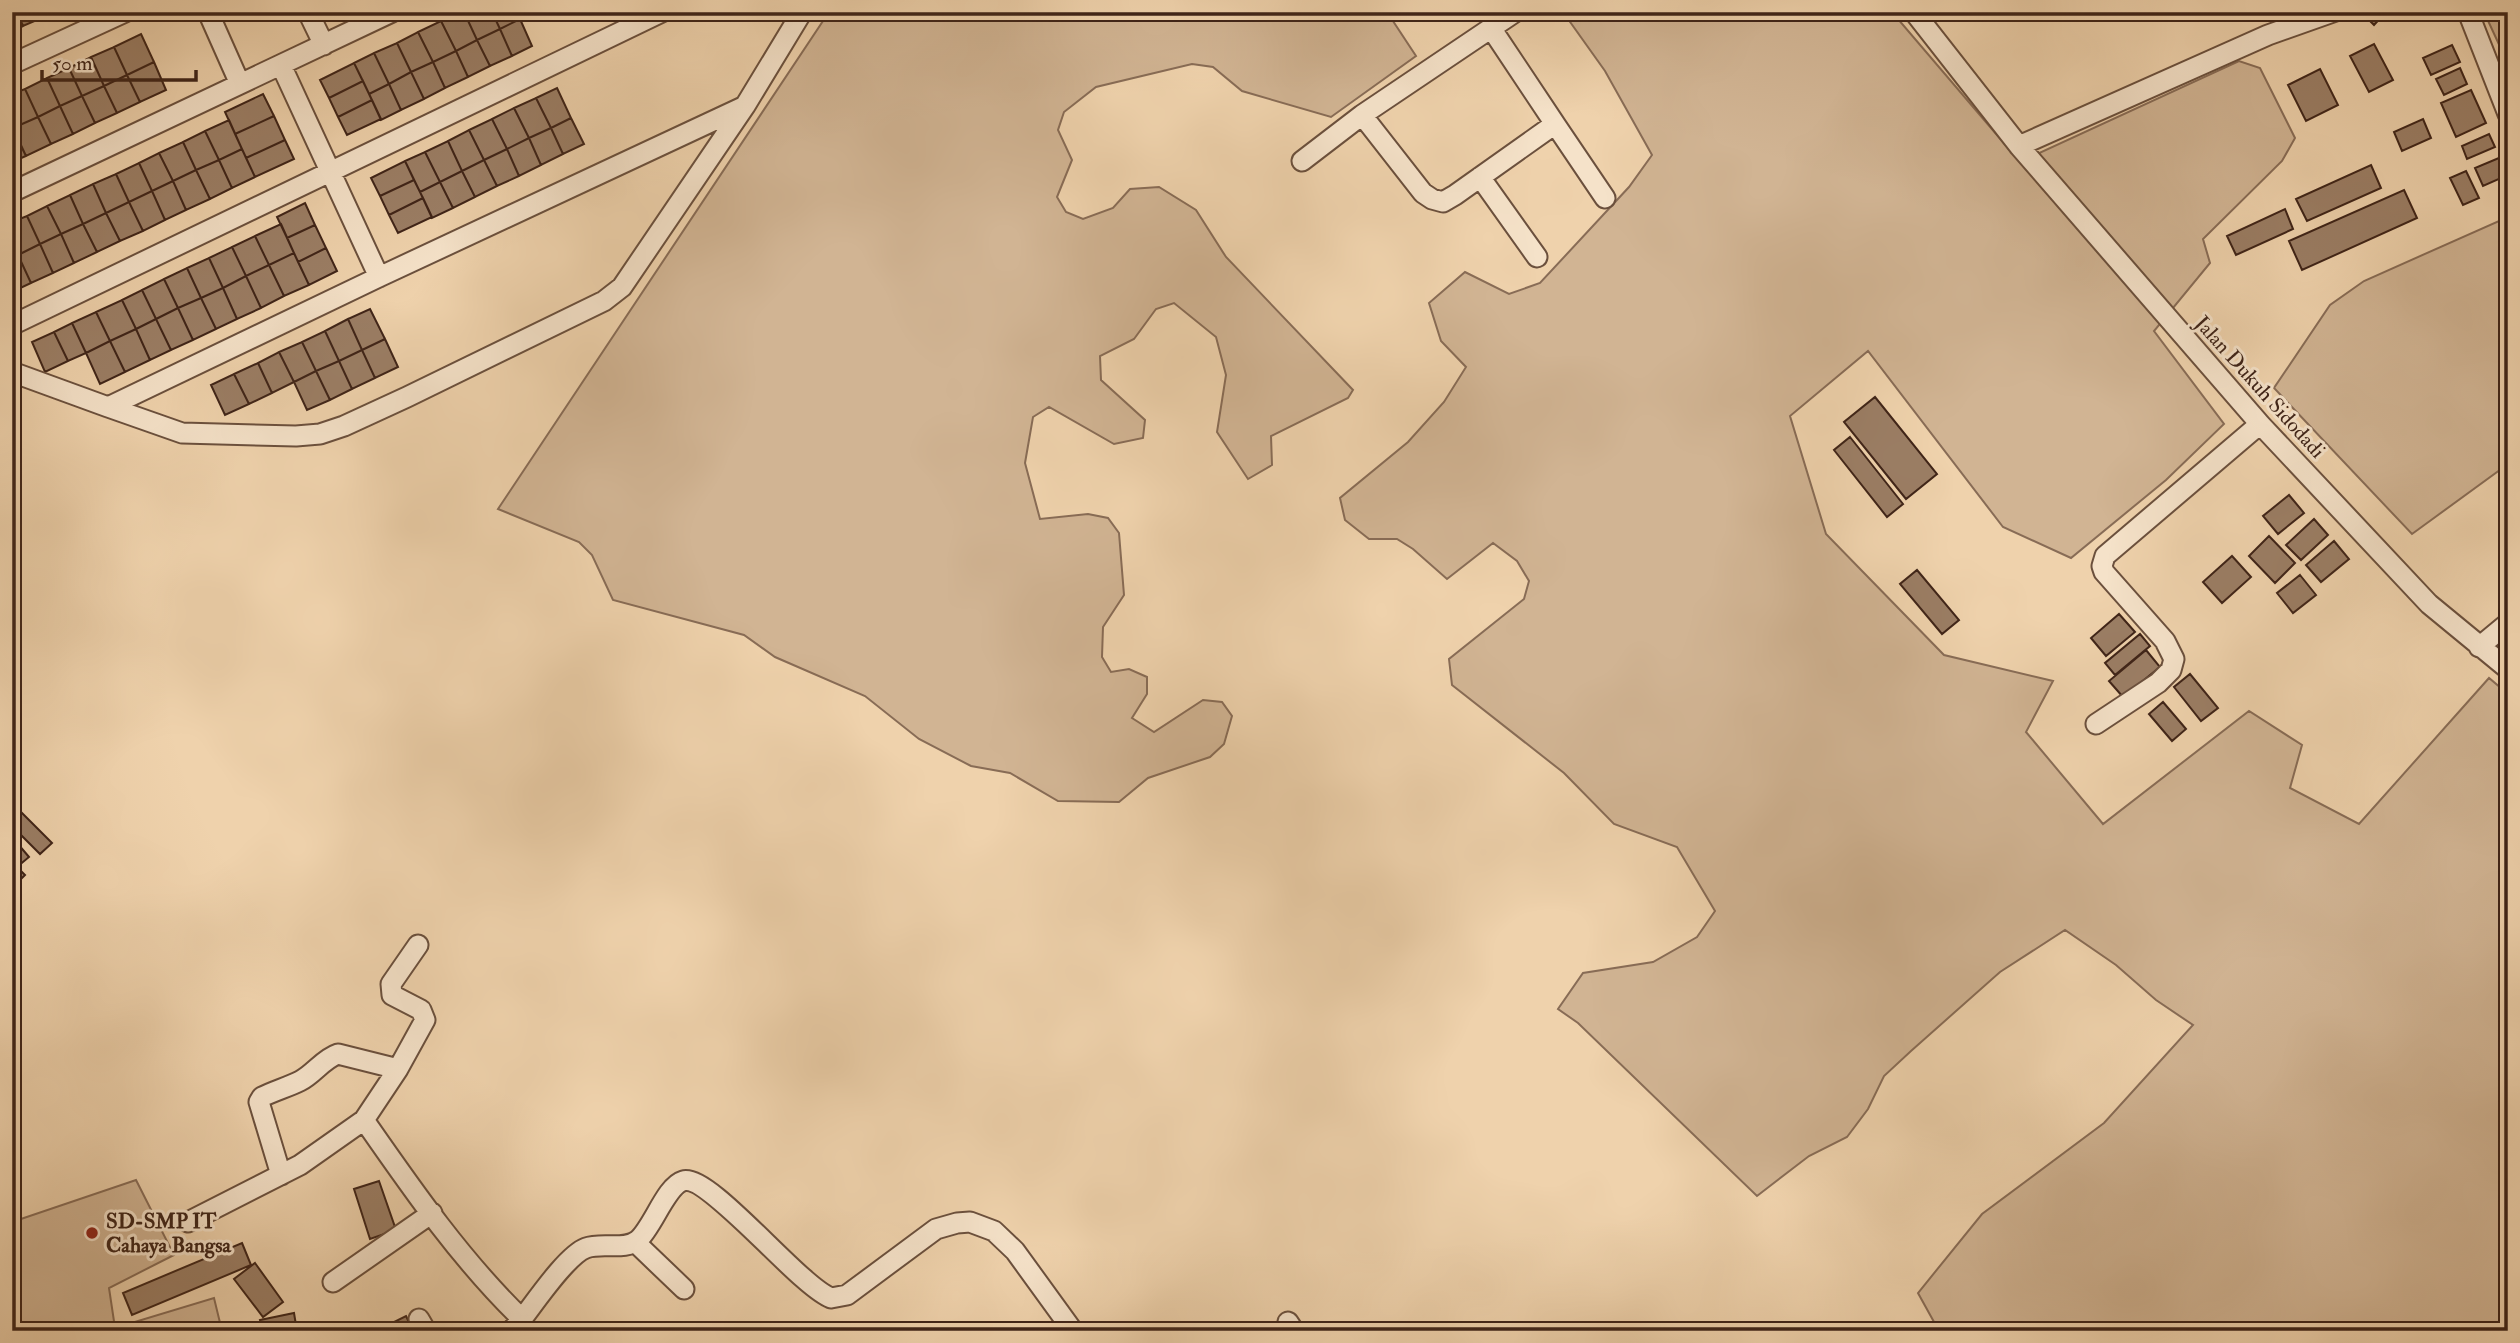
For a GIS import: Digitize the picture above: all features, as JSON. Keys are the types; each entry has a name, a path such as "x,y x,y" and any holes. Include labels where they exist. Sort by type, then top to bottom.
{"street":[{"path":"12,64 125,12"},
{"path":"208,12 240,84"},
{"path":"309,12 324,45"},
{"path":"12,192 392,12"},
{"path":"12,325 662,12"},
{"path":"12,372 182,433 296,436 320,434 344,426 567,321 604,301 622,287 745,106 802,12"},
{"path":"1302,161 1362,115 1514,12"},
{"name":"Jalan Dukuh Sidodadi","path":"1914,12 2019,146 2260,424 2429,604 2508,670"},
{"path":"2019,146 2268,35 2333,12"},
{"path":"2468,12 2508,114"},
{"path":"1491,28 1605,198"},
{"path":"281,65 379,277"},
{"path":"108,407 745,106"},
{"path":"1362,115 1423,193 1443,202 1555,124"},
{"path":"1480,177 1537,257"},
{"path":"2096,724 2158,683 2171,670 2174,659 2165,641 2105,572 2102,566 2105,556 2260,424"},
{"path":"2479,647 2508,623"},
{"path":"188,1222 282,1175 364,1120 425,1020 421,1010 391,995 391,984 418,945"},
{"path":"282,1175 262,1118 259,1102 262,1097 298,1082 312,1074 330,1057 338,1054 397,1069"},
{"path":"364,1120 517,1325 579,1251 594,1246 635,1242 652,1223 672,1188 681,1181 691,1180 715,1196 812,1286 826,1296 837,1299 848,1295 871,1279 936,1229 957,1223 979,1223 994,1231 1016,1251 1073,1331"},
{"path":"333,1282 432,1213"},
{"path":"635,1242 684,1289"}],"shaded area":[{"path":"829,12 1387,12 1416,56 1331,117 1242,91 1213,67 1192,64 1096,87 1064,112 1058,130 1072,160 1057,197 1066,212 1083,219 1113,208 1130,189 1159,187 1196,210 1226,257 1353,390 1348,398 1271,436 1272,465 1248,479 1217,432 1226,375 1216,337 1174,303 1156,309 1134,339 1100,356 1101,380 1145,420 1143,438 1114,444 1049,407 1033,417 1025,463 1040,519 1088,514 1108,518 1119,533 1124,595 1103,627 1102,657 1111,672 1129,669 1147,677 1147,694 1132,718 1154,732 1203,700 1222,702 1232,716 1224,744 1210,757 1148,778 1119,802 1058,801 1010,773 971,766 919,739 865,696 775,657 744,635 613,600 592,555 579,542 498,509"},
{"path":"1563,12 1892,12 2020,162 2239,61 2260,68 2295,138 2282,161 2203,239 2210,263 2154,331 2224,424 2166,480 2071,558 2003,527 1868,351 1790,416 1826,534 1944,655 2053,681 2026,732 2103,824 2249,711 2302,745 2290,788 2359,824 2489,678 2508,694 2508,1331 1939,1331 1918,1293 1982,1214 2104,1123 2193,1025 2156,1000 2116,965 2065,930 2000,972 1884,1076 1868,1109 1847,1137 1809,1156 1757,1196 1578,1023 1558,1009 1583,973 1653,962 1697,937 1715,911 1677,847 1614,824 1564,773 1452,685 1449,659 1524,599 1529,581 1517,561 1493,543 1447,579 1413,549 1397,539 1369,539 1345,520 1340,498 1408,442 1444,402 1466,367 1441,341 1429,303 1465,272 1509,294 1540,283 1629,187 1652,155 1605,71"},
{"path":"2484,12 2508,12 2508,64"},
{"path":"2508,217 2508,464 2412,534 2274,388 2330,305 2364,281"},
{"path":"136,1180 174,1255 109,1288 115,1328 214,1298 222,1331 12,1331 12,1222"}],"building":[{"path":"12,12 17,12 23,26 12,32"},
{"path":"17,12 42,12 44,17 23,26"},
{"path":"458,12 464,12 477,40 456,51 441,21"},
{"path":"464,12 492,12 500,29 477,40"},
{"path":"492,12 516,12 520,19 500,29"},
{"path":"2281,12 2284,23 2273,27 2268,13"},
{"path":"2371,12 2386,12 2374,25 2366,17"},
{"path":"520,19 532,46 512,56 500,29"},
{"path":"441,21 456,51 433,62 418,32"},
{"path":"500,29 512,56 490,66 477,40"},
{"path":"418,32 433,62 411,72 397,43"},
{"path":"141,34 154,62 127,75 114,47"},
{"path":"477,40 490,66 468,77 456,51"},
{"path":"397,43 411,72 389,84 374,53"},
{"path":"2374,44 2393,80 2369,92 2350,56"},
{"path":"2452,45 2460,62 2431,75 2423,58"},
{"path":"114,47 127,75 104,86 91,57"},
{"path":"456,51 468,77 445,88 433,62"},
{"path":"374,53 389,84 369,94 354,63"},
{"path":"91,57 104,86 82,96 69,68"},
{"path":"154,62 166,90 140,102 127,75"},
{"path":"433,62 445,88 424,99 411,72"},
{"path":"354,63 363,81 329,98 320,80"},
{"path":"69,68 82,96 60,106 47,78"},
{"path":"2460,68 2467,84 2444,95 2436,79"},
{"path":"2320,69 2338,105 2306,121 2288,85"},
{"path":"411,72 424,99 401,110 389,84"},
{"path":"127,75 140,102 117,113 104,86"},
{"path":"47,78 60,106 38,117 25,89"},
{"path":"363,81 372,100 338,117 329,98"},
{"path":"389,84 401,110 381,120 369,94"},
{"path":"104,86 117,113 95,123 82,96"},
{"path":"557,88 571,118 551,128 536,98"},
{"path":"25,89 38,117 13,128 12,94"},
{"path":"2471,90 2486,123 2456,137 2441,103"},
{"path":"263,94 274,116 235,134 225,112"},
{"path":"82,96 95,123 73,134 60,106"},
{"path":"536,98 551,128 529,138 514,108"},
{"path":"372,100 381,119 347,135 338,117"},
{"path":"60,106 73,134 51,144 38,117"},
{"path":"514,108 529,138 507,149 492,119"},
{"path":"274,116 285,140 246,158 235,134"},
{"path":"38,117 51,144 26,156 13,128"},
{"path":"571,118 584,144 563,154 551,128"},
{"path":"492,119 507,149 484,160 469,130"},
{"path":"2423,119 2431,138 2402,151 2394,132"},
{"path":"229,120 242,149 219,160 205,131"},
{"path":"12,128 26,156 12,162"},
{"path":"551,128 563,154 541,165 529,138"},
{"path":"469,130 484,160 462,171 448,141"},
{"path":"205,131 219,160 196,170 183,142"},
{"path":"2489,134 2495,147 2467,159 2462,146"},
{"path":"529,138 541,165 519,176 507,149"},
{"path":"285,140 294,159 255,177 246,158"},
{"path":"448,141 462,171 440,182 425,152"},
{"path":"183,142 196,170 173,181 159,153"},
{"path":"242,149 255,177 232,188 219,160"},
{"path":"507,149 519,176 497,186 484,160"},
{"path":"425,152 440,182 420,192 405,161"},
{"path":"159,153 173,181 152,191 139,163"},
{"path":"2506,155 2508,175 2483,186 2475,168"},
{"path":"219,160 232,188 210,199 196,170"},
{"path":"484,160 497,186 475,197 462,171"},
{"path":"405,161 414,180 380,196 371,178"},
{"path":"139,163 152,191 129,202 116,174"},
{"path":"2371,165 2381,188 2307,221 2296,199"},
{"path":"196,170 210,199 186,210 173,181"},
{"path":"462,171 475,197 453,208 440,182"},
{"path":"2466,171 2479,198 2463,205 2450,178"},
{"path":"116,174 129,202 106,213 93,184"},
{"path":"414,180 423,198 389,215 380,196"},
{"path":"173,181 186,210 165,220 152,191"},
{"path":"440,182 453,208 432,218 420,192"},
{"path":"93,184 106,213 83,224 70,195"},
{"path":"2404,190 2417,218 2302,270 2289,241"},
{"path":"152,191 165,220 143,231 129,202"},
{"path":"70,195 83,224 61,234 47,206"},
{"path":"423,198 432,217 398,233 389,215"},
{"path":"129,202 143,231 120,241 106,213"},
{"path":"305,203 315,225 287,238 277,217"},
{"path":"47,206 61,234 40,244 27,216"},
{"path":"2285,209 2293,229 2236,255 2227,236"},
{"path":"106,213 120,241 97,252 83,224"},
{"path":"27,216 40,244 18,255 12,243 12,222"},
{"path":"83,224 97,252 74,263 61,234"},
{"path":"281,224 294,253 269,265 255,236"},
{"path":"315,225 326,248 298,262 287,238"},
{"path":"61,234 74,263 53,273 40,244"},
{"path":"255,236 269,265 246,276 232,247"},
{"path":"40,244 53,273 31,283 18,255"},
{"path":"232,247 246,276 223,288 209,258"},
{"path":"326,248 337,271 309,285 298,262"},
{"path":"294,253 309,285 284,296 269,265"},
{"path":"18,255 31,283 12,292 12,257"},
{"path":"209,258 223,288 201,298 187,268"},
{"path":"269,265 284,296 261,308 246,276"},
{"path":"187,268 201,298 178,308 164,279"},
{"path":"246,276 261,308 237,319 223,288"},
{"path":"164,279 178,308 156,319 142,290"},
{"path":"223,288 237,319 216,329 201,298"},
{"path":"142,290 156,319 136,329 122,300"},
{"path":"201,298 216,329 193,340 178,308"},
{"path":"122,300 136,329 110,341 96,312"},
{"path":"178,308 193,340 171,350 156,319"},
{"path":"370,309 385,339 362,350 348,319"},
{"path":"96,312 110,341 86,353 72,323"},
{"path":"156,319 171,350 150,360 136,329"},
{"path":"348,319 362,350 339,361 325,331"},
{"path":"72,323 86,353 68,361 54,332"},
{"path":"136,329 150,360 125,372 110,341"},
{"path":"325,331 339,361 316,371 302,342"},
{"path":"54,332 68,361 45,372 32,342"},
{"path":"385,339 398,367 375,378 362,350"},
{"path":"110,341 125,372 100,384 86,353"},
{"path":"302,342 316,371 294,382 279,352"},
{"path":"362,350 375,378 352,389 339,361"},
{"path":"279,352 294,382 272,393 258,363"},
{"path":"339,361 352,389 330,400 316,371"},
{"path":"258,363 272,393 249,404 234,374"},
{"path":"316,371 330,400 307,410 294,382"},
{"path":"234,374 249,404 225,415 211,385"},
{"path":"1875,397 1937,474 1906,499 1844,422"},
{"path":"1850,437 1903,504 1887,517 1834,450"},
{"path":"2289,495 2304,513 2278,534 2263,516"},
{"path":"2314,519 2328,535 2301,560 2286,545"},
{"path":"2269,536 2295,563 2275,583 2249,556"},
{"path":"2334,541 2349,559 2321,582 2306,565"},
{"path":"2232,556 2251,577 2222,603 2203,582"},
{"path":"1917,570 1959,620 1942,634 1900,584"},
{"path":"2300,575 2316,595 2293,613 2277,593"},
{"path":"2119,614 2135,632 2106,656 2091,638"},
{"path":"2140,634 2150,646 2115,675 2105,663"},
{"path":"2146,650 2160,667 2123,697 2109,681"},
{"path":"2190,674 2218,708 2201,721 2174,687"},
{"path":"2163,702 2186,729 2172,741 2149,714"},
{"path":"12,803 52,843 40,854 12,826"},
{"path":"12,837 29,857 17,867 25,875 12,888"},
{"path":"379,1181 396,1230 370,1239 354,1189"},
{"path":"242,1243 251,1265 132,1315 123,1293"},
{"path":"255,1263 283,1302 263,1317 234,1279"},
{"path":"294,1313 297,1331 263,1331 260,1320"},
{"path":"406,1316 413,1331 376,1331"}],"place":[{"name":"SD-SMP IT Cahaya Bangsa","path":"92,1233"}]}
